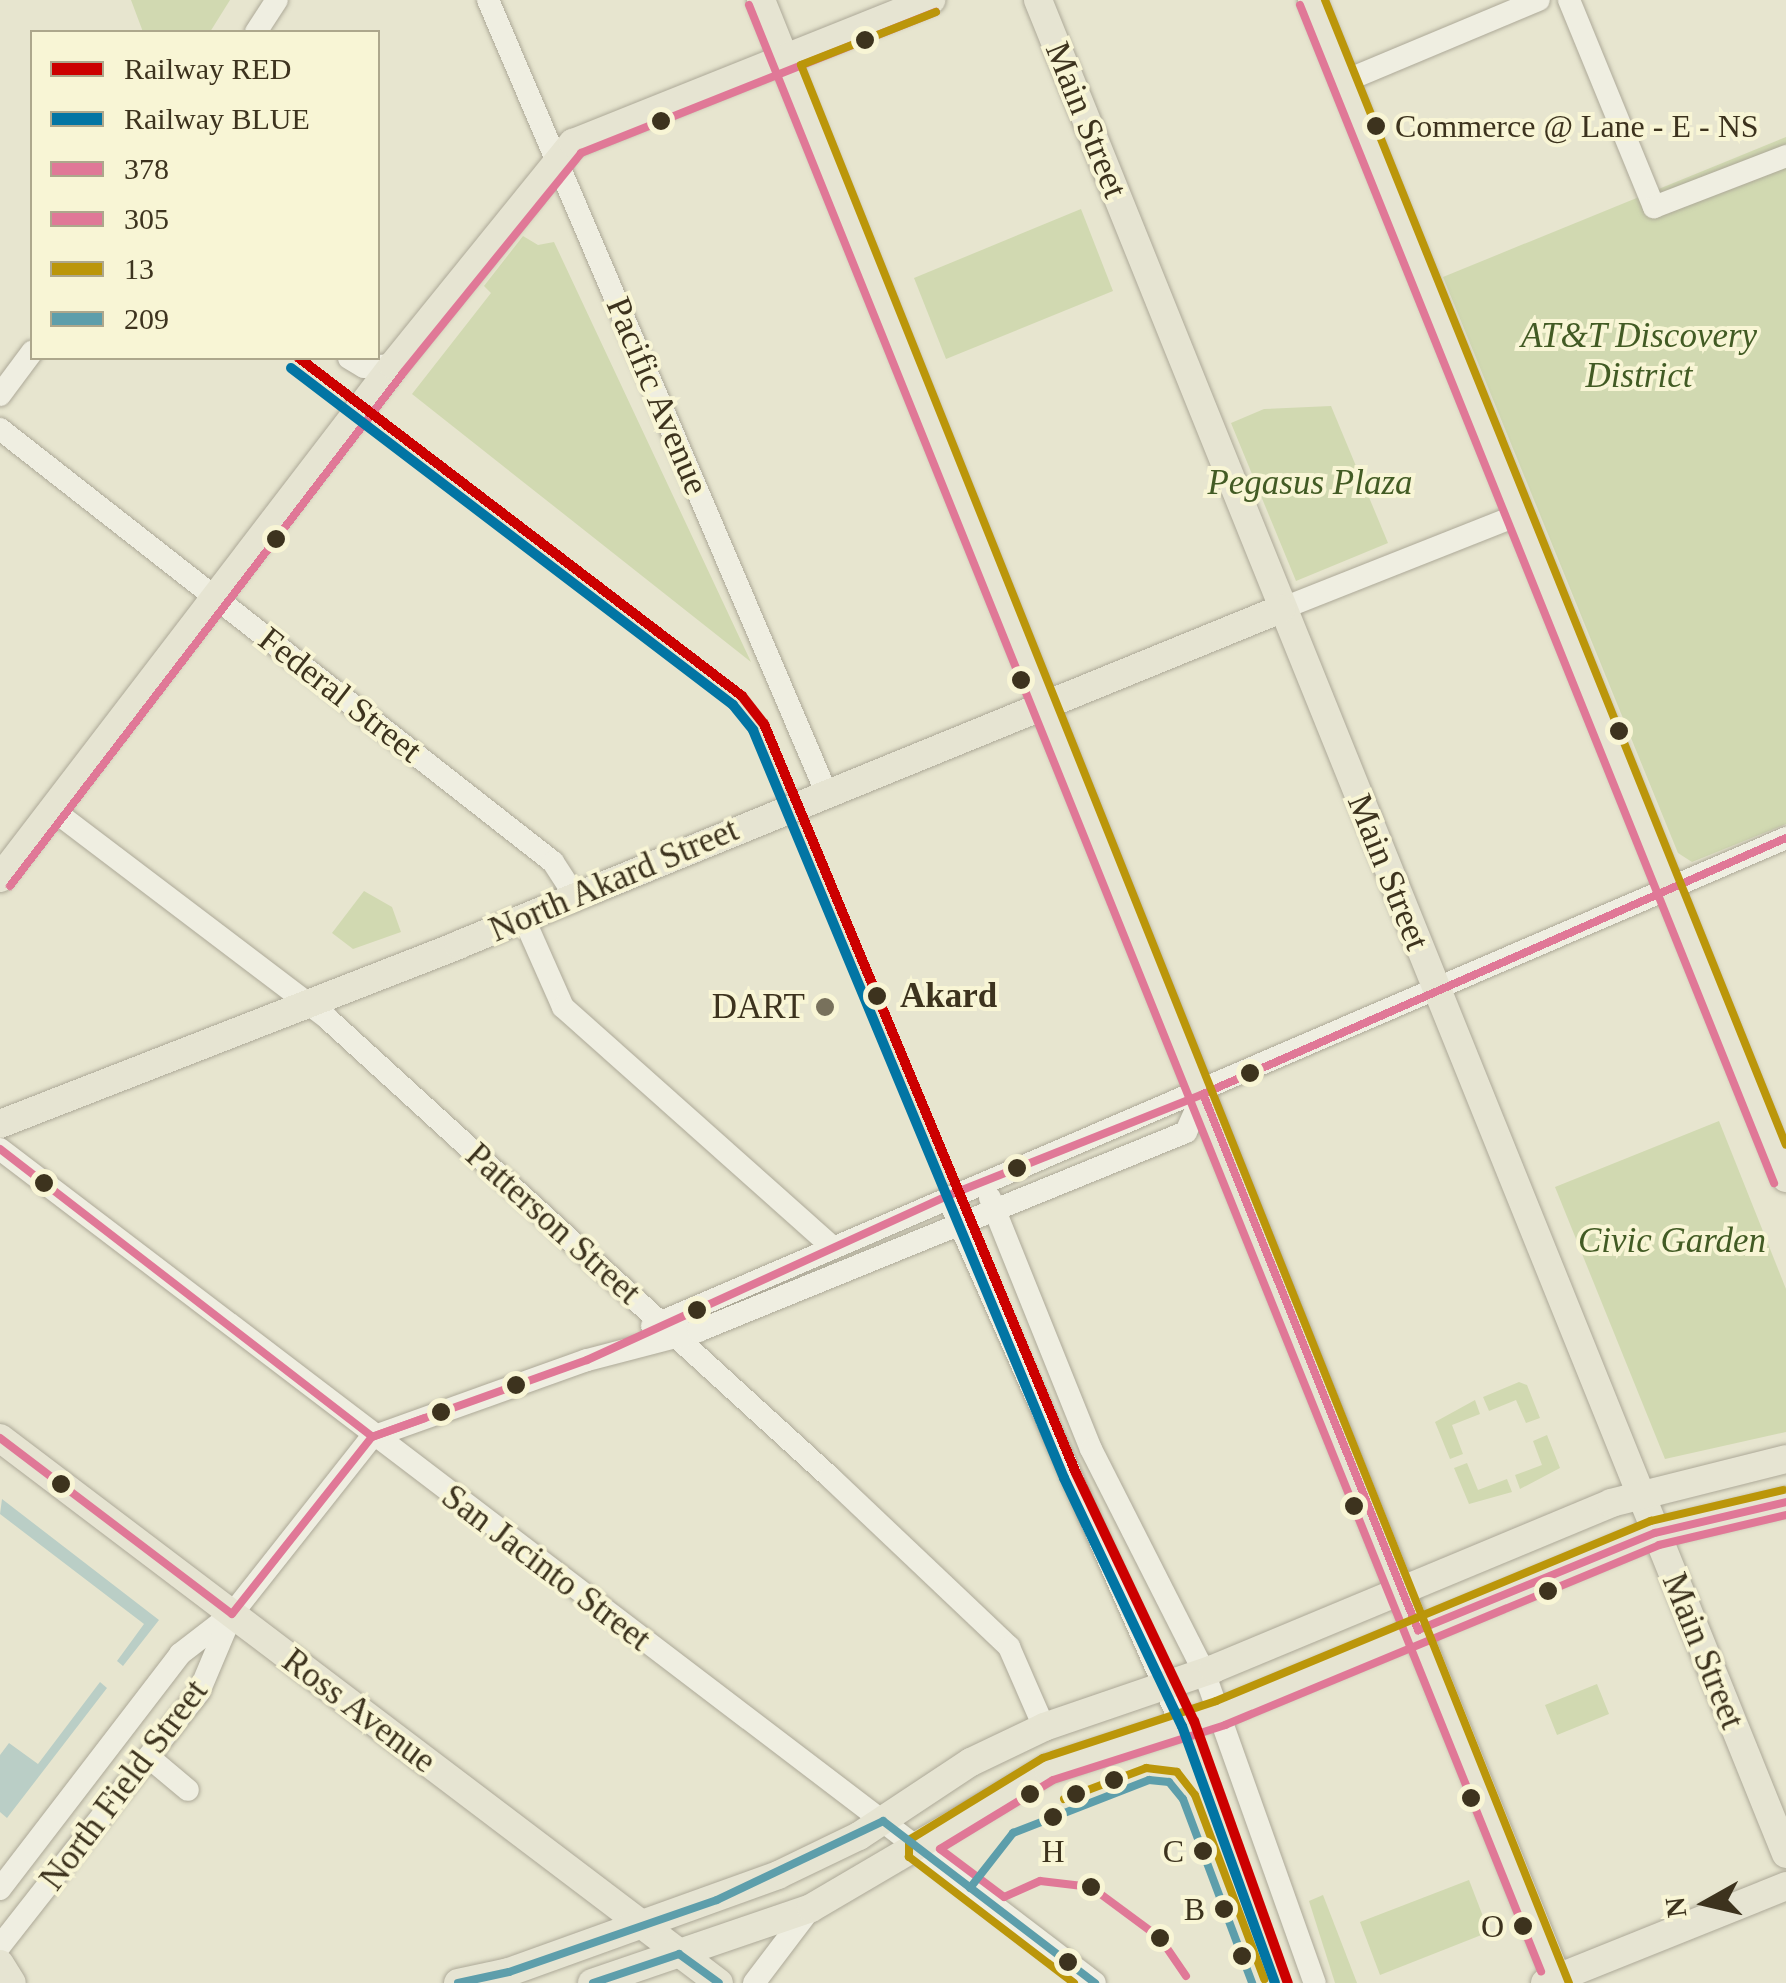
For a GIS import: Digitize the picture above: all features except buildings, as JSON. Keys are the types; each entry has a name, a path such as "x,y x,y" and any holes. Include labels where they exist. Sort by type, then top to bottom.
{"main road":[{"path":"761,0 1418,1630 1554,1982 1786,1886"},
{"path":"0,878 393,365 573,142 931,0"},
{"name":"Main Street","path":"1038,0 1786,1854"},
{"path":"1312,0 1786,1178"},
{"name":"North Akard Street","path":"0,1124 524,919 826,792 1281,609"},
{"name":"Ross Avenue","path":"0,1438 719,1983"},
{"path":"458,1983 642,1926 778,1875 883,1821 971,1762 1044,1726 1204,1672 1638,1492 1786,1459"},
{"path":"592,1983 812,1908 1048,1769 1220,1712 1655,1533 1786,1502"},
{"path":"0,1964 12,1983"}],"street":[{"path":"257,30 277,0"},
{"name":"Pacific Avenue","path":"488,0 826,792"},
{"path":"1345,81 1539,0"},
{"path":"1570,0 1654,207 1786,156"},
{"path":"0,395 30,355"},
{"path":"352,360 364,367 393,365"},
{"name":"Federal Street","path":"0,429 553,862 576,896"},
{"path":"1281,609 1518,515"},
{"name":"Patterson Street","path":"54,810 309,1004 843,1490 1009,1647 1044,1726"},
{"path":"587,1360 660,1322 948,1196 1174,1100 1203,1094 1786,838"},
{"path":"524,919 563,1007 832,1247"},
{"path":"372,1437 587,1360 678,1338 1186,1132 1203,1094"},
{"name":"San Jacinto Street","path":"0,1149 372,1437 1095,1983"},
{"path":"983,1181 1091,1449 1204,1672 1315,1983"},
{"path":"948,1196 1084,1518 1166,1684 1182,1726"},
{"name":"North Field Street","path":"0,1889 180,1654 232,1614 372,1437"},
{"name":"North Field Street","path":"0,1946 151,1759 198,1692 232,1614"},
{"path":"151,1759 188,1790"},
{"path":"0,1935 36,1882 29,1853"},
{"path":"754,1983 812,1908"}],"green space":[{"path":"131,0 230,0 211,30 142,30"},
{"name":"AT&T Discovery District","path":"1786,137 1786,824 1692,862 1678,853 1443,277"},
{"path":"1081,209 1113,291 946,359 914,278"},
{"path":"523,236 538,245 554,242 751,662 412,394 491,293 484,286"},
{"name":"Pegasus Plaza","path":"1331,406 1388,543 1296,581 1231,423 1264,409"},
{"path":"364,891 392,907 401,932 353,949 332,933"},
{"name":"Civic Garden","path":"1719,1121 1786,1289 1786,1432 1665,1459 1555,1187"},
{"path":"1519,1382 1527,1385 1540,1418 1526,1423 1516,1400 1489,1411 1483,1397"},
{"path":"1475,1400 1480,1414 1452,1425 1463,1454 1450,1459 1435,1422"},
{"path":"1547,1435 1560,1468 1520,1489 1515,1475 1542,1465 1533,1441"},
{"path":"1467,1463 1478,1490 1507,1479 1512,1492 1469,1504 1454,1468"},
{"path":"1597,1684 1609,1714 1557,1735 1545,1705"},
{"path":"1469,1880 1489,1932 1380,1975 1360,1922"},
{"path":"1323,1895 1357,1983 1335,1983 1309,1901"}],"shaded area":[{"path":"2,1499 159,1620 123,1666 117,1661 144,1624 0,1514"},
{"path":"100,1682 107,1688 7,1818 0,1812 0,1755 9,1743 38,1764"}],"rail line":[{"name":"RED","path":"302,360 742,696 764,724 1076,1473 1194,1721 1288,1983"},
{"name":"BLUE","path":"291,368 733,705 753,730 1064,1478 1182,1726 1275,1983"}],"transit line":[{"name":"13","path":"1325,0 1786,1145"},
{"name":"305","path":"749,5 1541,1971"},
{"name":"305","path":"1300,5 1774,1183"},
{"name":"305","path":"10,886 403,373 581,153 936,12"},
{"name":"13","path":"936,12 801,65 1569,1983"},
{"name":"378","path":"372,1437 587,1360 947,1196 1203,1094 1786,838"},
{"name":"378","path":"1203,1094 1418,1630"},
{"name":"378","path":"0,1149 372,1437"},
{"name":"378","path":"232,1614 372,1437 425,1418"},
{"name":"378","path":"0,1438 232,1614"},
{"name":"13","path":"1074,1983 909,1857 909,1840 1043,1758 1216,1701 1651,1521 1783,1490"},
{"name":"378","path":"1418,1630 1655,1533 1786,1502"},
{"name":"305","path":"1186,1976 1160,1938 1091,1887 1040,1881 1004,1897 940,1849 1053,1780 1225,1725 1659,1545 1786,1515"},
{"name":"13","path":"1064,1799 1146,1768 1177,1772 1195,1795 1264,1979"},
{"name":"209","path":"970,1888 1013,1833 1149,1780 1169,1782 1183,1799 1252,1983"},
{"name":"209","path":"458,1983 509,1972 717,1900 883,1821 1095,1983"},
{"name":"209","path":"593,1983 679,1954 719,1983"}],"place":[{"name":"Commerce @ Lane - E - NS","path":"1376,126"},
{"name":"Akard","path":"877,996"},
{"name":"DART","path":"825,1007"},
{"name":"H","path":"1053,1817"},
{"name":"C","path":"1203,1851"},
{"name":"B","path":"1224,1909"},
{"name":"O","path":"1523,1926"}]}
